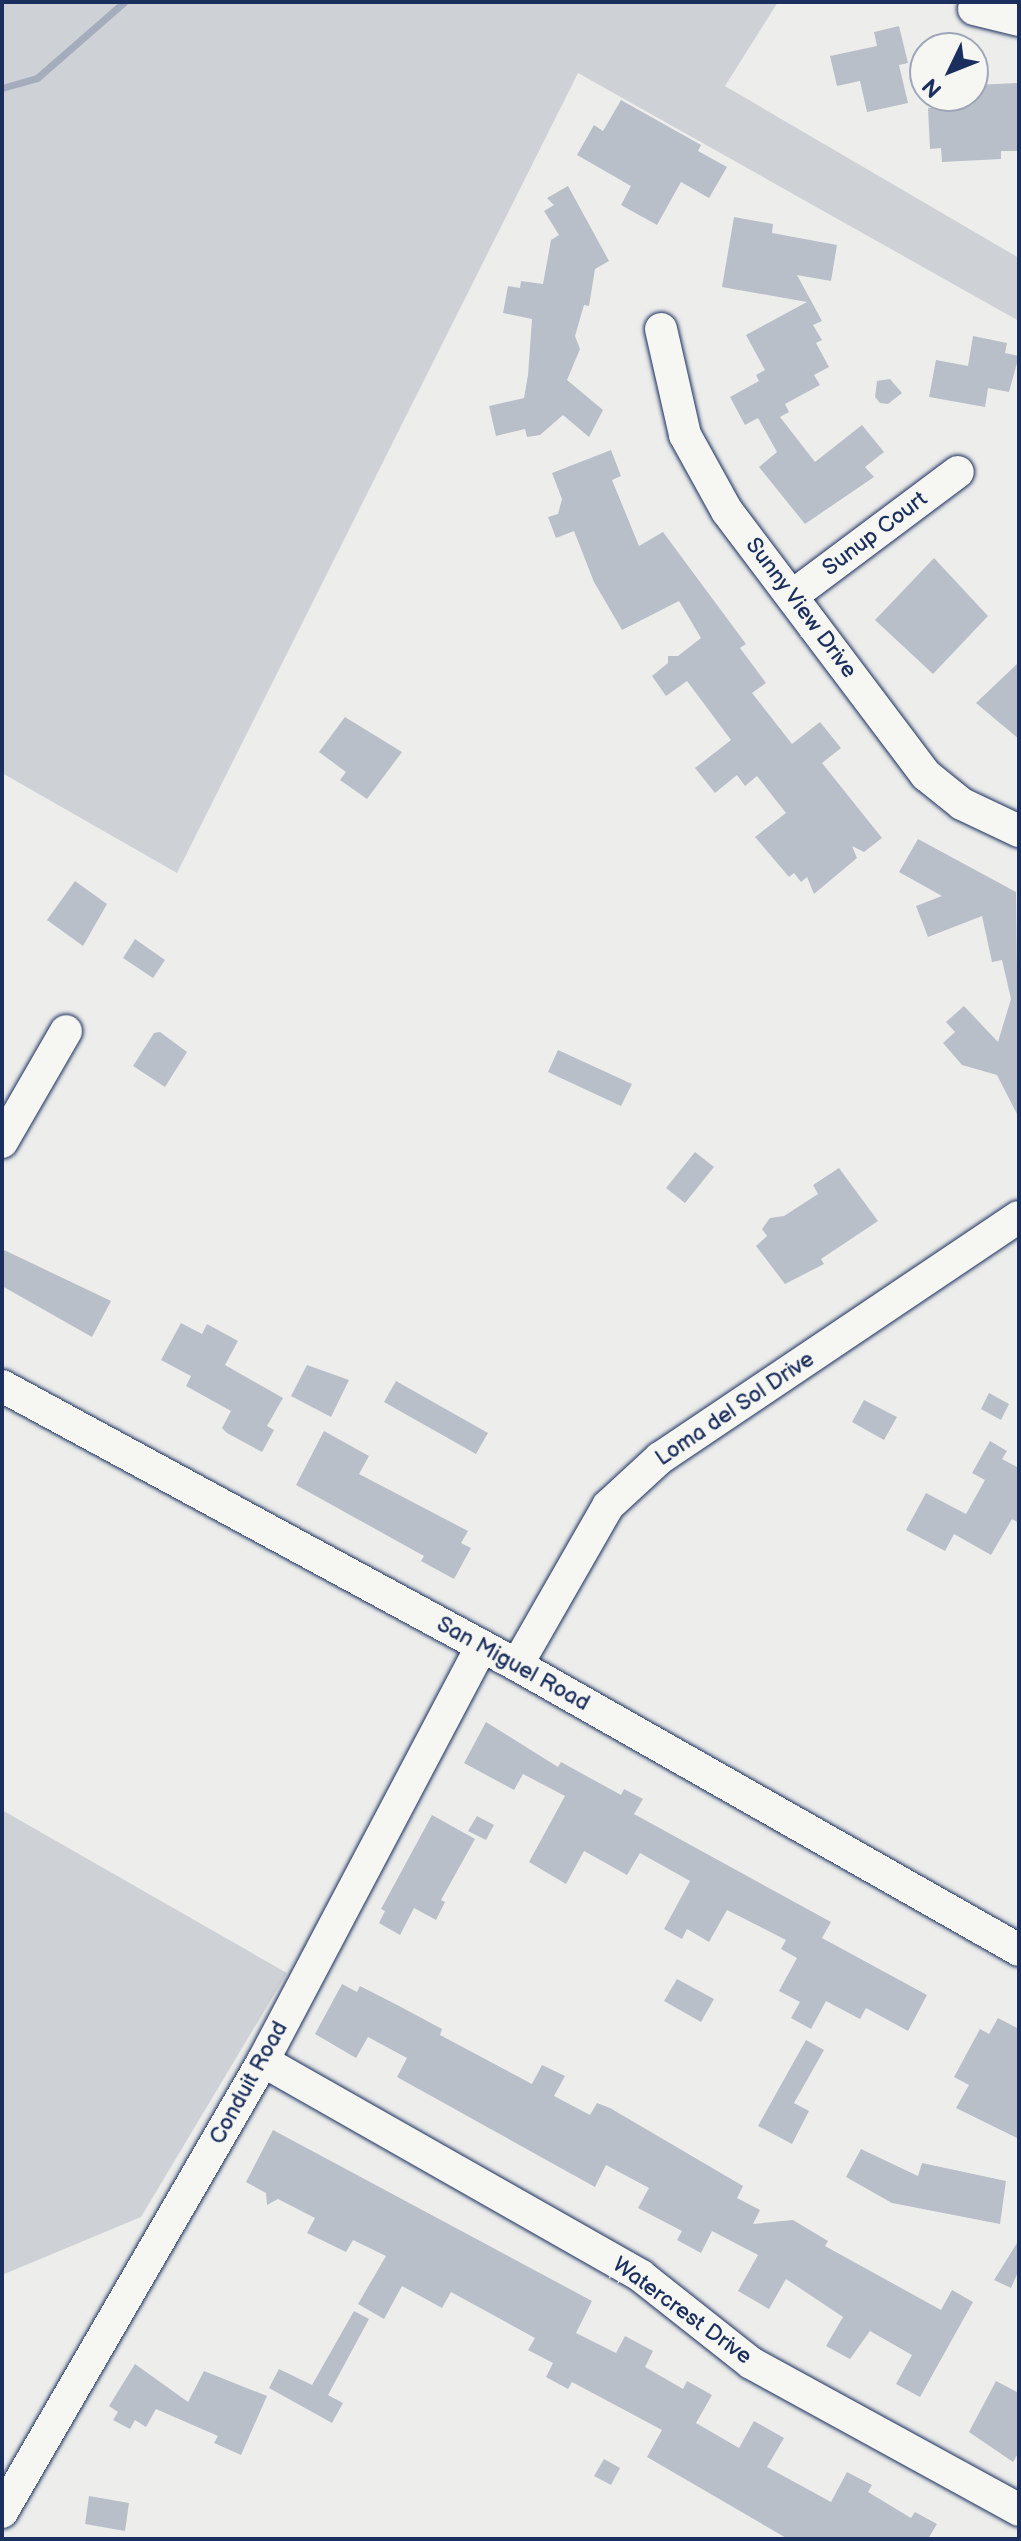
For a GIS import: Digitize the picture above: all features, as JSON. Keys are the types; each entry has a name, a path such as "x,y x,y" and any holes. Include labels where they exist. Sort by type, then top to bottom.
{"street":[{"path":"974,9 1019,20"},
{"name":"Sunny View Drive","path":"661,329 685,435 727,511 926,775 971,809 1019,831"},
{"name":"Sunup Court","path":"792,596 958,472"},
{"path":"2,1142 66,1031"},
{"name":"Loma del Sol Drive","path":"517,1665 608,1506 660,1458 1019,1217"},
{"name":"San Miguel Road","path":"2,1386 517,1665 1019,1950"},
{"name":"Conduit Road","path":"2,2512 263,2061 482,1646"},
{"name":"Watercrest Drive","path":"263,2061 641,2276 751,2363 1019,2510"}],"shaded area":[{"path":"2,2 778,2 725,86 1019,258 1019,321 578,73 177,873 2,773"},
{"path":"2,1810 287,1973 141,2217 2,2275"}],"building":[{"path":"899,26 908,63 899,65 908,103 867,112 860,81 837,86 830,56 877,46 874,32"},
{"path":"1019,83 1019,151 1001,151 1001,159 942,162 941,148 930,149 928,112 989,112 989,84"},
{"path":"621,100 701,145 698,151 727,167 709,198 681,182 657,225 621,205 631,186 577,155 594,125 603,131"},
{"path":"568,186 609,261 595,269 589,306 584,305 575,336 580,349 567,380 603,410 589,437 563,415 540,435 527,437 525,429 496,436 489,406 524,398 528,375 532,319 503,313 508,286 520,288 521,281 543,284 551,240 559,235 544,211 554,205 547,198"},
{"path":"734,217 773,224 772,233 837,245 831,281 797,275 822,321 813,325 822,340 816,343 829,367 814,375 820,385 785,404 789,412 780,417 815,462 862,425 884,452 865,467 874,477 805,524 759,467 777,452 758,418 745,425 730,397 759,381 756,375 765,370 746,335 807,302 722,287"},
{"path":"973,336 1007,343 1005,353 1019,356 1009,392 988,388 985,407 929,397 936,360 968,366"},
{"path":"890,379 902,393 888,404 880,403 875,397 877,381"},
{"path":"611,450 621,476 612,480 639,546 663,532 746,644 740,648 766,683 752,693 792,744 820,722 841,748 822,763 882,838 864,852 852,846 857,858 814,894 807,877 801,882 794,873 789,877 755,837 786,813 757,776 745,786 737,775 715,793 695,768 731,740 687,681 666,696 652,676 668,663 668,656 678,656 701,638 679,601 622,630 594,582 574,531 556,538 548,517 558,514 562,499 552,473"},
{"path":"934,558 988,616 933,674 875,620"},
{"path":"1019,662 1019,739 976,703"},
{"path":"345,717 402,752 367,799 340,780 346,772 319,752"},
{"path":"918,839 1016,892 1019,1118 997,1075 962,1065 943,1043 955,1032 946,1022 964,1006 998,1042 1011,999 1002,960 992,962 982,916 928,937 916,906 942,896 899,872"},
{"path":"75,881 107,904 83,946 47,920"},
{"path":"135,939 165,960 153,978 123,958"},
{"path":"160,1032 187,1052 165,1087 133,1066 154,1033"},
{"path":"558,1050 632,1084 621,1106 548,1072"},
{"path":"695,1152 714,1167 685,1203 666,1188"},
{"path":"839,1168 878,1221 821,1259 824,1264 785,1284 756,1246 767,1236 762,1229 770,1218 784,1216 818,1194 813,1185"},
{"path":"2,1249 111,1301 92,1337 2,1286"},
{"path":"181,1323 202,1334 207,1324 238,1341 225,1365 283,1398 267,1426 274,1430 262,1452 227,1433 222,1428 231,1411 186,1386 191,1376 161,1360"},
{"path":"307,1365 349,1380 331,1417 291,1396"},
{"path":"396,1381 488,1433 476,1454 384,1402"},
{"path":"989,1393 1009,1404 1001,1420 981,1409"},
{"path":"864,1400 897,1417 884,1440 852,1422"},
{"path":"324,1431 369,1456 359,1474 468,1531 461,1543 471,1548 454,1579 421,1561 424,1556 296,1485"},
{"path":"990,1441 1007,1451 1002,1459 1019,1468 1019,1523 1012,1519 991,1555 954,1534 945,1551 906,1530 926,1493 966,1514 985,1480 972,1473"},
{"path":"486,1722 558,1767 561,1762 621,1795 624,1789 643,1799 634,1814 831,1922 822,1938 927,1995 908,2031 866,2008 860,2019 826,2001 811,2029 791,2018 800,2002 779,1991 797,1958 781,1949 786,1940 727,1910 709,1942 687,1929 682,1939 664,1929 690,1881 640,1853 627,1875 584,1851 566,1884 529,1862 565,1796 523,1774 514,1790 464,1763"},
{"path":"432,1815 475,1839 441,1900 445,1902 436,1920 414,1908 400,1935 379,1923 385,1911 381,1909"},
{"path":"477,1816 494,1825 486,1840 468,1831"},
{"path":"677,1979 714,1999 701,2022 664,2001"},
{"path":"342,1984 357,1992 360,1986 401,2007 442,2029 440,2035 532,2084 542,2065 565,2076 554,2096 590,2115 597,2103 610,2108 743,2186 737,2198 760,2210 753,2224 793,2220 828,2241 825,2246 941,2310 952,2290 973,2302 920,2397 896,2384 912,2355 870,2331 850,2359 826,2346 843,2317 786,2279 769,2309 738,2291 758,2255 712,2231 701,2253 677,2240 682,2231 638,2208 649,2188 606,2165 595,2187 397,2077 407,2058 368,2037 356,2058 315,2034"},
{"path":"998,2018 1019,2029 1019,2139 956,2108 969,2085 954,2077 980,2029 989,2034"},
{"path":"806,2040 824,2050 794,2103 809,2111 792,2144 758,2126"},
{"path":"273,2130 592,2301 576,2333 616,2353 625,2336 653,2351 645,2367 683,2389 687,2381 712,2395 696,2423 739,2448 754,2421 784,2438 767,2467 831,2502 847,2472 872,2485 868,2492 911,2518 915,2512 937,2524 928,2539 788,2539 647,2457 662,2430 572,2382 568,2389 546,2377 553,2363 528,2350 535,2338 451,2292 442,2308 402,2286 384,2319 358,2304 386,2256 353,2240 346,2252 307,2233 315,2218 278,2199 267,2205 266,2193 246,2182"},
{"path":"861,2149 918,2176 922,2163 1006,2181 1000,2224 892,2203 846,2177"},
{"path":"1019,2240 1019,2270 1011,2288 994,2280"},
{"path":"354,2311 369,2319 328,2395 343,2403 332,2423 269,2388 279,2369 312,2385"},
{"path":"135,2364 188,2402 204,2371 267,2396 241,2455 214,2443 218,2436 156,2409 146,2427 135,2420 130,2429 113,2420 118,2412 109,2406"},
{"path":"996,2381 1019,2393 1019,2452 1013,2462 969,2432"},
{"path":"604,2459 620,2468 611,2485 594,2476"},
{"path":"89,2496 129,2503 125,2531 85,2524"}],"waterway":[{"path":"2,88 37,78 124,2"}]}
